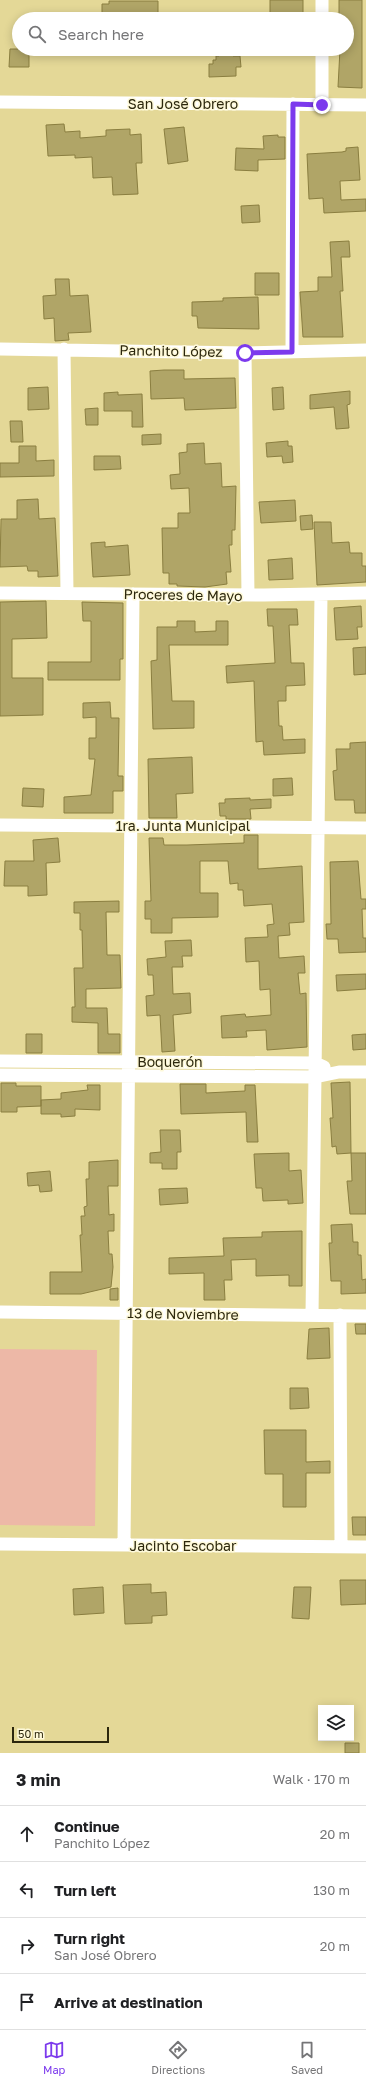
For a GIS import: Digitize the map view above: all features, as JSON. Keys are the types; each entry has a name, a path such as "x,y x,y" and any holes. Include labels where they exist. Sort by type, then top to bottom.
{"street":[{"path":"322,0 322,12"},
{"path":"322,56 322,105"},
{"name":"San José Obrero","path":"0,102 366,105"},
{"path":"292,352 293,104"},
{"name":"Panchito López","path":"0,349 245,353 366,350"},
{"path":"64,349 67,593"},
{"path":"245,353 248,595"},
{"name":"Proceres de Mayo","path":"0,593 248,595 366,593"},
{"path":"124,1545 133,594"},
{"path":"312,1315 321,594"},
{"name":"1ra. Junta Municipal","path":"0,825 366,828"},
{"name":"Boquerón","path":"0,1061 315,1063 339,1072"},
{"name":"Boquerón","path":"0,1075 315,1077 339,1072 366,1072"},
{"name":"13 de Noviembre","path":"0,1312 366,1316"},
{"path":"340,1315 341,1547"},
{"name":"Jacinto Escobar","path":"0,1544 366,1547"}],"shaded area":[{"path":"0,1349 97,1350 95,1526 0,1525"}],"building":[{"path":"270,0 303,0 303,12 270,12"},
{"path":"339,0 362,0 362,88 338,87 340,56 354,56 354,12 339,12"},
{"path":"109,1 158,1 158,12 102,12 102,4 109,4"},
{"path":"10,49 12,49 12,56 29,56 29,67 9,67"},
{"path":"216,56 240,56 241,67 236,67 236,76 209,77 209,64 213,64 213,60 216,60"},
{"path":"64,124 65,132 80,131 80,138 106,136 106,130 130,129 130,135 141,134 142,163 136,163 138,194 113,195 112,177 93,178 92,157 75,158 75,155 48,156 46,125"},
{"path":"184,127 188,161 168,164 164,129"},
{"path":"278,135 278,137 285,137 285,159 258,160 258,171 235,170 236,148 264,149 263,136"},
{"path":"358,147 360,180 340,181 341,200 366,199 366,211 324,213 323,198 309,199 307,154 342,152 346,151 346,148"},
{"path":"259,205 260,222 242,223 241,206"},
{"path":"349,241 350,257 341,257 343,291 340,291 343,337 303,337 300,292 318,291 318,277 332,277 330,242"},
{"path":"255,273 279,273 279,295 255,295"},
{"path":"55,279 69,279 70,296 88,295 91,332 68,333 69,340 55,341 54,318 44,319 43,296 56,295"},
{"path":"258,297 259,329 198,328 197,316 192,316 192,302 223,301 223,298"},
{"path":"184,370 184,379 235,378 236,408 185,410 184,398 151,399 150,371"},
{"path":"48,387 49,409 28,410 28,388"},
{"path":"283,387 284,409 273,410 272,388"},
{"path":"350,391 350,404 347,405 349,428 336,429 334,407 310,409 310,395"},
{"path":"118,392 118,395 142,394 143,427 132,427 132,411 104,411 104,393"},
{"path":"98,408 98,425 86,425 85,409"},
{"path":"10,421 22,421 23,442 11,442"},
{"path":"161,434 161,444 142,445 142,435"},
{"path":"288,441 288,446 292,446 293,462 283,463 282,456 267,457 266,443"},
{"path":"204,443 205,464 221,463 222,487 236,486 235,530 232,530 232,545 229,545 231,572 226,572 227,584 205,587 177,586 177,584 169,584 169,573 163,573 162,528 178,528 178,513 190,513 189,488 171,489 170,475 180,474 179,453 187,452 187,444"},
{"path":"19,446 36,446 36,461 54,460 54,476 0,477 0,463 19,463"},
{"path":"94,456 120,456 121,469 94,470"},
{"path":"38,499 39,519 55,518 58,576 38,577 38,571 28,571 27,566 0,567 1,519 17,519 17,500"},
{"path":"295,500 296,521 261,523 259,502"},
{"path":"312,515 313,529 301,530 300,516"},
{"path":"314,522 331,522 332,543 349,542 350,553 362,553 362,566 366,566 366,582 317,585"},
{"path":"105,542 105,547 128,545 130,575 93,577 91,543"},
{"path":"292,558 293,579 269,580 268,560"},
{"path":"46,601 47,638 12,639 12,678 43,678 43,715 0,716 0,602"},
{"path":"82,602 123,603 123,659 120,659 120,680 48,680 48,662 91,662 91,621 83,621"},
{"path":"361,606 362,627 357,627 358,639 336,640 334,608"},
{"path":"267,609 297,609 298,625 289,625 291,663 304,663 305,685 286,686 286,701 278,701 279,726 282,726 283,740 305,739 305,753 264,755 263,741 256,742 254,681 227,683 226,666 275,663 273,626 268,626"},
{"path":"177,621 195,621 195,632 216,631 216,621 228,621 228,645 169,645 172,701 194,701 194,728 153,729 151,661 157,660 157,627 177,627"},
{"path":"366,647 366,674 354,675 353,648"},
{"path":"110,702 111,718 119,718 118,776 123,776 123,791 113,791 113,813 64,813 64,797 91,795 95,759 89,759 89,738 96,738 96,717 83,718 83,703"},
{"path":"366,742 366,813 355,813 354,800 335,800 333,771 337,770 336,749 350,749 350,743"},
{"path":"192,757 193,793 176,794 177,818 149,818 148,759"},
{"path":"292,778 293,795 273,796 273,779"},
{"path":"23,788 44,789 43,807 22,806"},
{"path":"250,798 250,800 271,799 271,808 250,809 251,819 226,819 226,816 220,816 219,803 225,803 225,799"},
{"path":"244,835 258,835 258,869 302,866 304,922 289,923 290,935 278,936 279,958 304,956 305,973 298,973 300,994 306,993 307,1047 267,1050 266,1030 246,1031 247,1037 222,1038 221,1016 245,1014 246,1017 271,1015 270,989 260,990 259,961 246,962 245,938 268,937 267,925 274,924 272,904 244,906 243,890 238,890 238,883 230,884 228,861 200,861 200,893 218,893 218,917 172,918 172,933 151,933 151,919 145,919 145,901 151,901 149,838 163,838 164,845 187,845 244,843"},
{"path":"58,838 60,862 46,863 47,895 28,896 28,886 4,886 5,861 34,861 33,840"},
{"path":"358,861 361,899 366,899 366,909 362,909 363,938 366,938 366,952 339,953 338,939 327,939 326,924 331,924 330,862"},
{"path":"119,901 119,912 106,912 107,955 120,955 121,988 86,989 86,1008 107,1008 108,1034 120,1034 120,1053 98,1053 98,1023 72,1022 72,1007 75,1007 74,968 83,968 80,913 74,913 74,902"},
{"path":"191,940 192,956 182,956 183,967 172,967 173,994 190,993 191,1013 173,1015 175,1051 162,1052 160,1015 147,1016 146,996 154,995 153,975 148,975 147,959 166,957 165,941"},
{"path":"366,974 366,989 337,991 336,975"},
{"path":"26,1034 42,1034 42,1053 26,1053"},
{"path":"366,1034 366,1049 353,1050 352,1035"},
{"path":"350,1082 351,1153 337,1154 336,1146 332,1147 330,1118 333,1118 331,1083"},
{"path":"1,1083 16,1083 16,1086 41,1086 41,1106 17,1107 17,1112 1,1112"},
{"path":"180,1084 206,1084 206,1093 245,1091 245,1085 255,1085 258,1142 247,1142 246,1112 181,1114"},
{"path":"87,1085 100,1085 100,1110 75,1109 75,1116 61,1117 61,1114 41,1114 41,1100 61,1099 61,1093 88,1090"},
{"path":"160,1130 180,1130 181,1152 177,1152 177,1169 162,1169 162,1163 150,1163 150,1153 161,1152"},
{"path":"289,1153 289,1171 301,1170 303,1203 288,1204 288,1200 263,1201 262,1188 256,1188 254,1154"},
{"path":"351,1153 366,1153 366,1214 350,1214 347,1181 352,1181"},
{"path":"118,1160 118,1186 108,1186 109,1215 114,1214 114,1231 108,1231 109,1254 112,1254 113,1267 111,1287 81,1294 50,1294 50,1272 82,1272 80,1235 82,1235 81,1216 85,1216 84,1207 87,1206 86,1179 89,1179 89,1162"},
{"path":"50,1171 52,1191 40,1192 39,1185 28,1186 27,1173"},
{"path":"187,1188 188,1203 160,1205 159,1189"},
{"path":"352,1224 353,1242 358,1242 358,1255 361,1255 362,1280 366,1279 366,1293 341,1294 341,1281 331,1281 329,1243 332,1243 331,1225"},
{"path":"302,1231 302,1286 289,1286 289,1275 256,1276 256,1259 231,1260 232,1280 224,1280 225,1300 204,1300 204,1273 169,1274 169,1258 224,1256 223,1238 262,1237 262,1232"},
{"path":"118,1288 118,1300 110,1300 110,1289"},
{"path":"355,1324 366,1324 366,1334 356,1334"},
{"path":"329,1328 330,1358 307,1359 309,1329"},
{"path":"290,1388 308,1388 309,1408 290,1409"},
{"path":"264,1430 306,1430 306,1462 330,1461 330,1473 306,1473 306,1507 283,1507 283,1474 265,1474"},
{"path":"352,1517 366,1517 366,1535 353,1535"},
{"path":"340,1580 366,1580 366,1604 341,1605"},
{"path":"151,1584 151,1593 166,1592 167,1615 152,1616 152,1623 125,1624 123,1585"},
{"path":"103,1587 104,1613 74,1615 73,1589"},
{"path":"294,1587 311,1587 309,1619 292,1618"},
{"path":"345,1743 359,1743 359,1753 345,1753"}],"route":[{"path":"245,353 292,352 293,104 322,105"}]}
